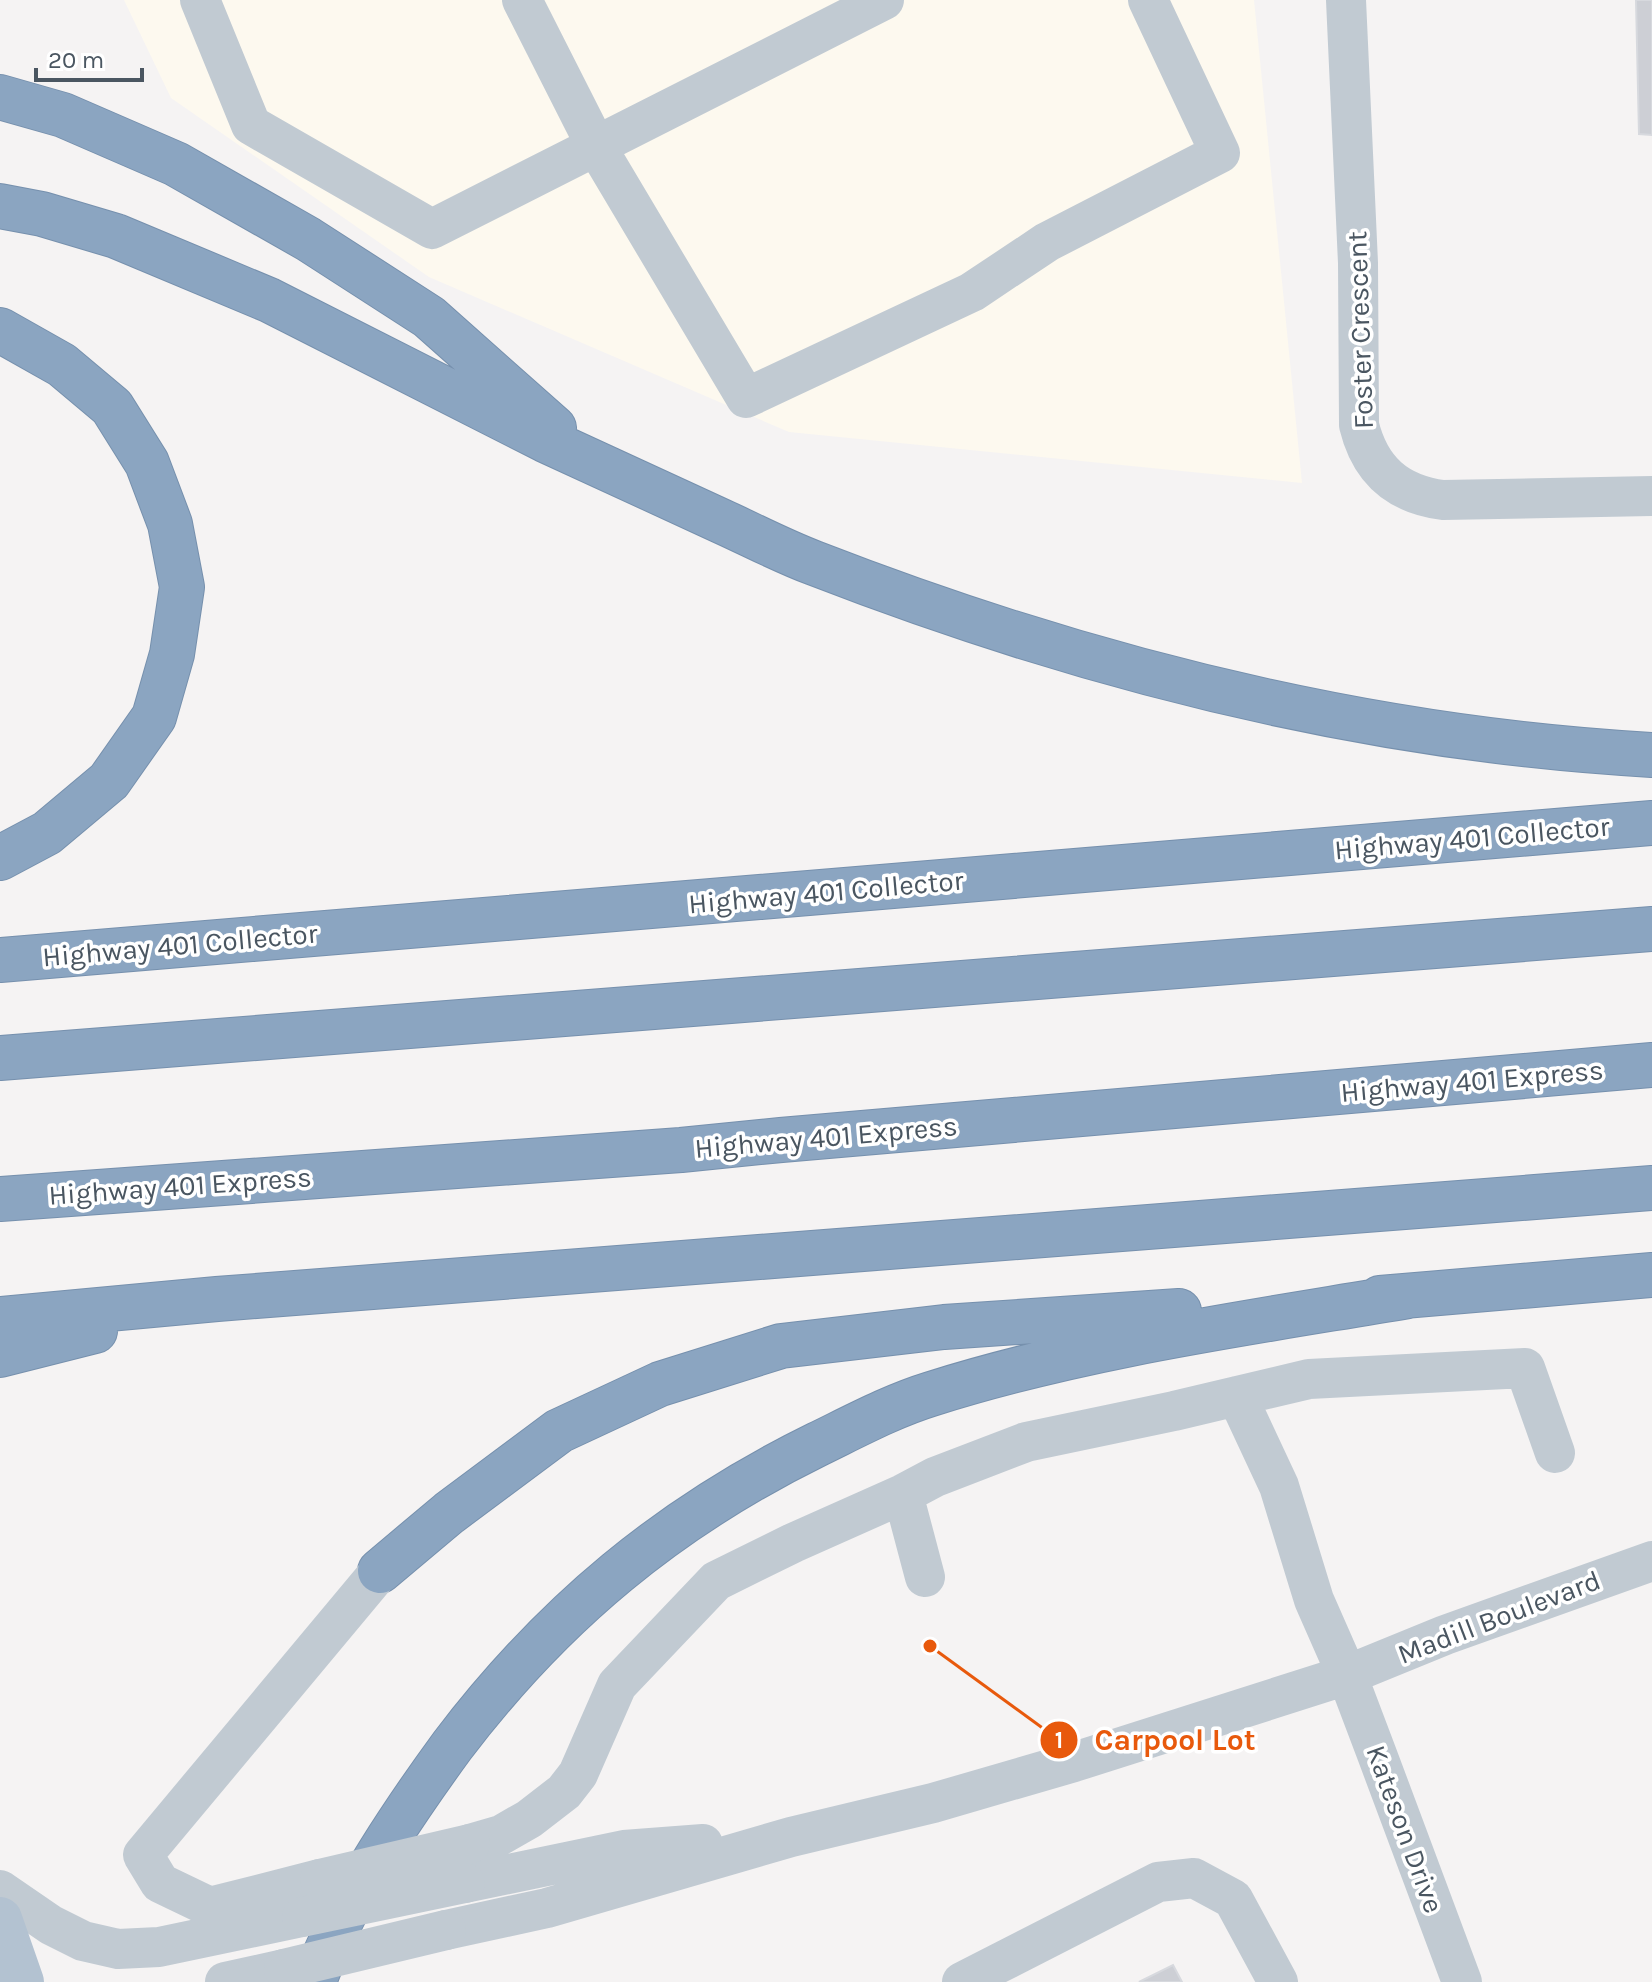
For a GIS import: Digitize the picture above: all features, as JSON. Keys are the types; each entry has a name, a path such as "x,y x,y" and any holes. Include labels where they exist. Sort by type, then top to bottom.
{"highway":[{"path":"0,97 63,115 176,164 308,239 429,317 591,462"},
{"path":"0,206 42,214 116,236 269,300 591,462 811,562 964,618 1159,677 1308,710 1444,735 1577,751 1652,755"},
{"path":"0,330 62,365 112,407 147,463 170,524 182,587 172,654 154,717 109,781 47,833 0,858"},
{"name":"Highway 401 Collector","path":"0,960 1652,823"},
{"path":"0,1058 1652,929"},
{"name":"Highway 401 Express","path":"0,1199 681,1150 1652,1065"},
{"path":"0,1319 217,1299 1652,1188"},
{"path":"380,1571 449,1513 559,1431 660,1384 781,1346 944,1327 1408,1296 1652,1275"},
{"path":"299,1976 322,1957 367,1873 411,1802 492,1696 560,1623 599,1587 647,1547 706,1505 770,1467 928,1395 1007,1373 1172,1335 1408,1296"},
{"path":"0,1355 217,1299"}],"main road":[{"path":"0,1919 22,1982"}],"street":[{"path":"200,0 251,125 432,229 884,0"},
{"path":"522,0 596,146 746,398 972,292 1047,242 1220,153 1148,0"},
{"name":"Foster Crescent","path":"1346,0 1358,263 1359,425 1371,458 1394,483 1426,498 1652,496"},
{"path":"380,1571 143,1855 160,1883 210,1907 501,1835 529,1819 564,1792 578,1774 617,1685 716,1581 935,1477 1026,1442 1309,1379 1525,1368 1555,1453"},
{"name":"Kateson Drive","path":"1237,1396 1279,1486 1314,1600 1347,1675 1462,1982"},
{"path":"903,1494 925,1577"},
{"name":"Madill Boulevard","path":"791,1837 933,1803 1347,1675 1445,1635 1652,1561"},
{"path":"225,1982 299,1976 446,1930 547,1908 791,1837"},
{"path":"0,1890 51,1925 83,1941 118,1949 159,1947 624,1850 791,1837"},
{"path":"962,1982 1158,1882 1194,1878 1233,1899 1278,1982"}],"shaded area":[{"path":"124,0 1254,0 1302,483 789,432 429,277 171,98"}],"building":[{"path":"1636,0 1652,0 1652,135 1639,134"},
{"path":"1173,1965 1182,1982 1139,1982"}],"place":[{"name":"Carpool Lot","path":"930,1646"}]}
